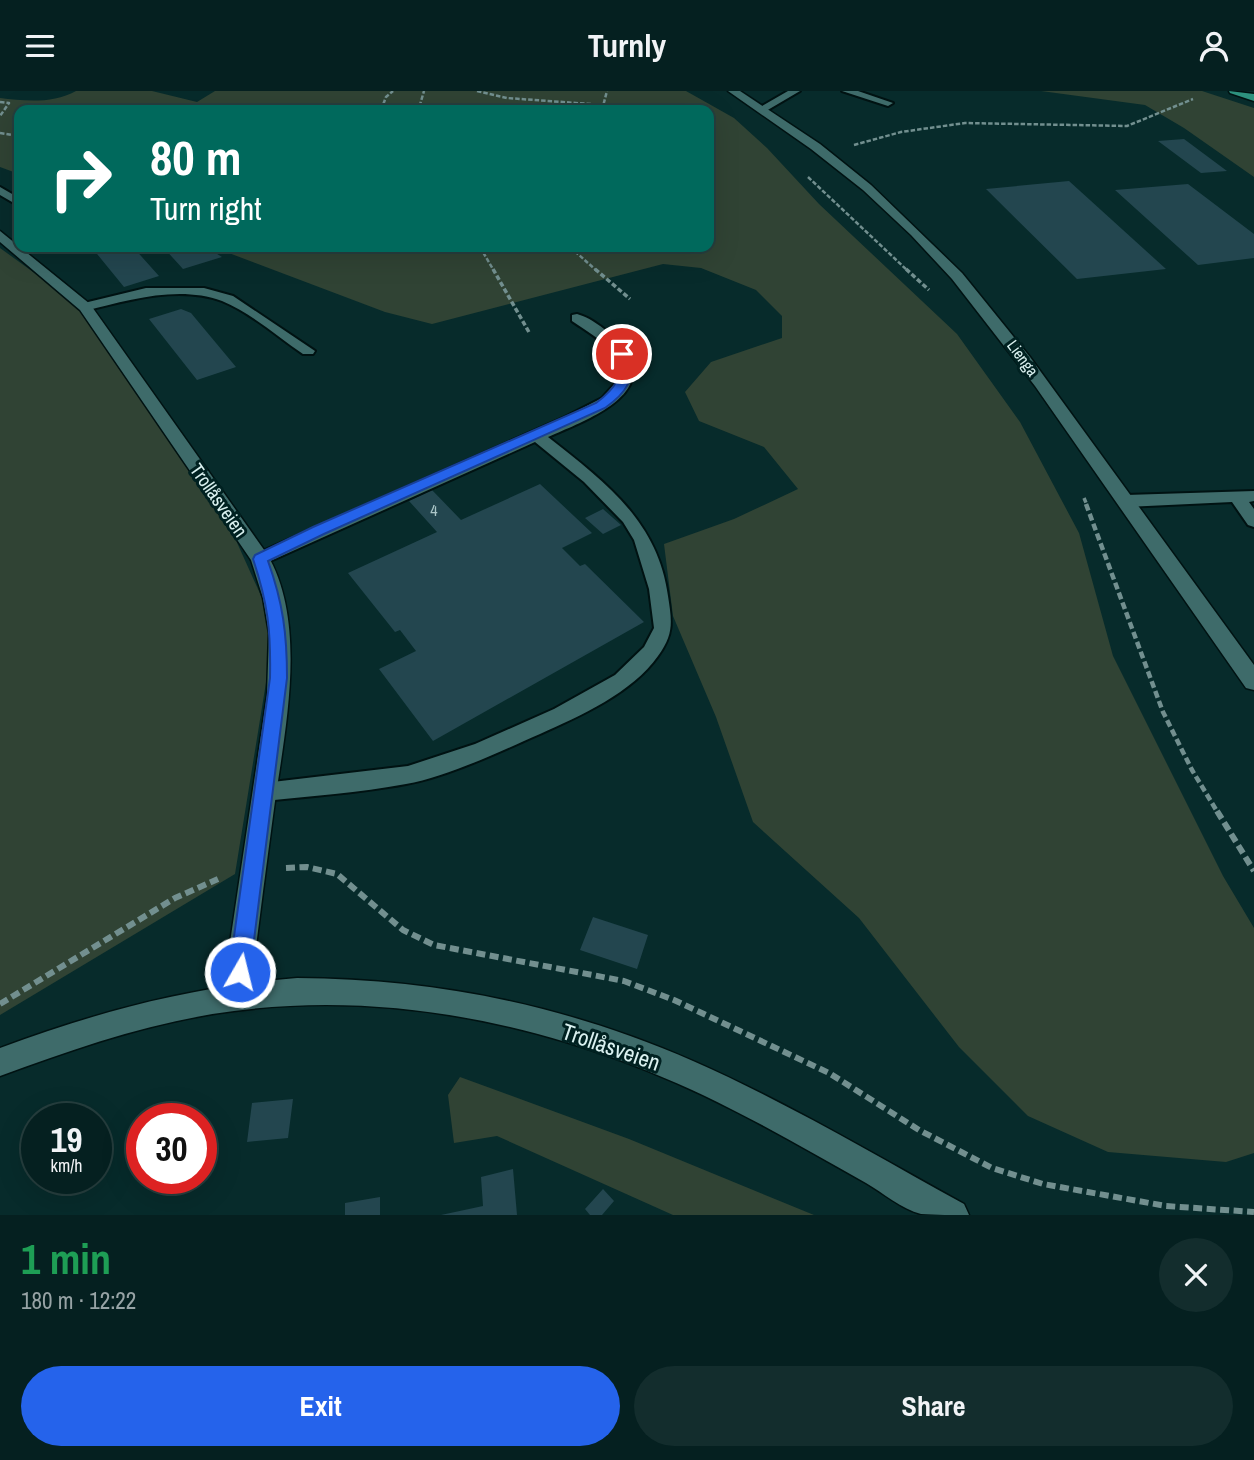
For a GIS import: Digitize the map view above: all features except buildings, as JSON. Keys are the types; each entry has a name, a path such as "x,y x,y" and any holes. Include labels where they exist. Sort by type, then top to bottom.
{"main road":[{"path":"1234,91 1254,98"}],"street":[{"name":"Lienga","path":"733,91 827,153 889,206 968,288 1018,351 1254,682"},
{"name":"Trollåsveien","path":"18,252 85,307 260,559 274,599 279,633 278,695 236,996"},
{"name":"Trollåsveien","path":"0,1062 98,1027 159,1010 236,996 356,991 416,997 476,1007 598,1039 738,1097 953,1215"}],"lane":[{"path":"762,109 795,91"},
{"path":"847,91 888,103"},
{"path":"85,307 146,292 204,292 228,299 308,351"},
{"path":"260,559 318,530 601,405 624,383 626,369 622,354 577,318"},
{"path":"264,792 408,775 482,750 571,710 622,680 652,652 663,628 658,589 643,540 629,518 590,478 536,435"},
{"path":"1126,501 1246,496 1254,521"}],"path":[{"path":"383,105 386,97 393,91"},
{"path":"477,91 507,98 604,105 607,91"},
{"path":"827,153 901,132 965,123 1127,126 1192,99"},
{"path":"0,102 9,103 0,116"},
{"path":"803,172 932,293"},
{"path":"484,252 530,334"},
{"path":"576,252 629,299"},
{"path":"1081,490 1113,570 1163,712 1198,780 1254,871"}],"green space":[{"path":"76,91 152,91 197,102 215,91 686,91 711,105 14,105 14,172 0,167 0,98 29,101"},
{"path":"1041,91 1202,91 1254,108 1254,177 1184,128 1145,105"},
{"path":"714,107 734,118 767,148 819,204 957,334 1020,422 1079,533 1113,656 1223,876 1254,928 1254,1153 1226,1162 1108,1152 1028,1116 959,1047 859,918 753,822 716,717 673,616 664,544 734,519 798,489 764,447 699,421 685,392 711,362 782,338 782,316 756,290 701,268 663,264 432,324 385,312 226,252 714,252"},
{"path":"0,248 98,319 198,456 275,627 235,874 0,1015"},
{"path":"460,1077 629,1139 814,1215 673,1215 497,1136 454,1143 448,1095"}],"route":[{"path":"240,972 278,695 279,633 274,599 260,559 318,530 601,405 624,383 626,369 622,354"}]}
